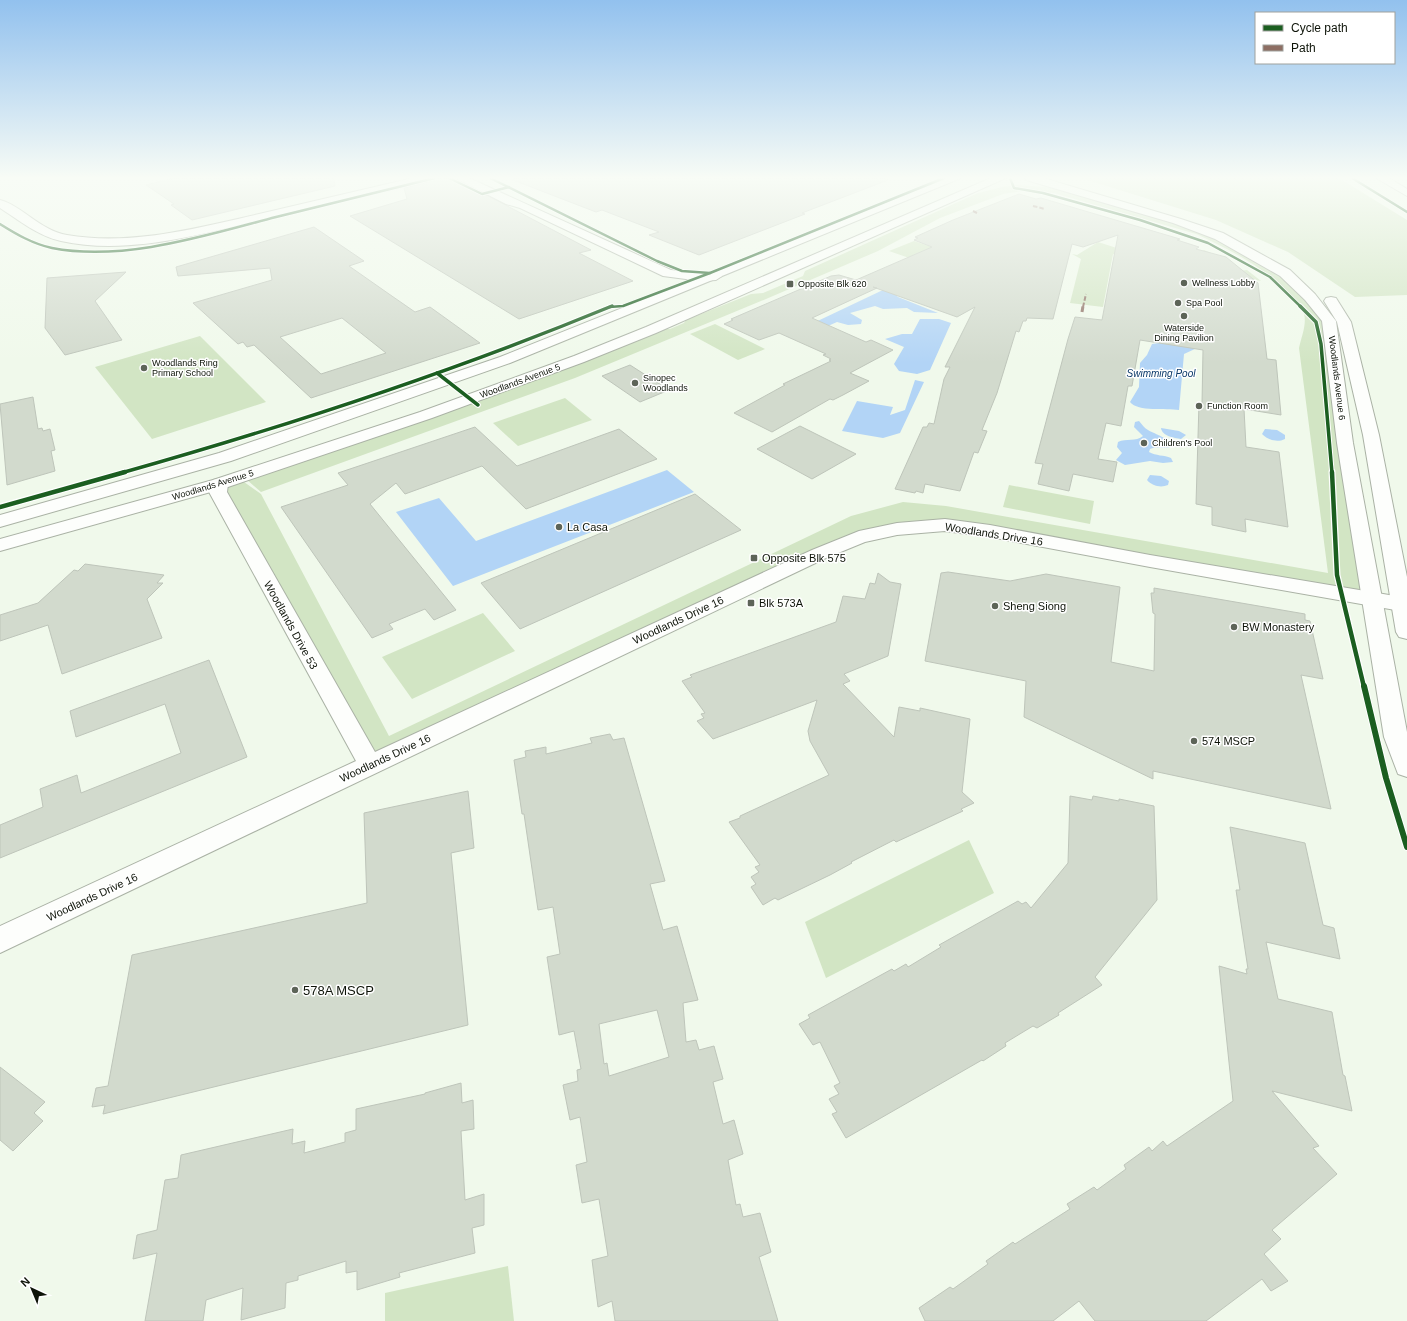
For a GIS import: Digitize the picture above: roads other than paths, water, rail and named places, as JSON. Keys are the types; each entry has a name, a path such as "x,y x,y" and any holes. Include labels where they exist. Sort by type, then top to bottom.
{"street":[{"path":"44,240 84,246 155,243 170,240"},
{"path":"70,240 101,242 126,242 147,240"},
{"path":"595,240 668,274 701,277 716,276"},
{"path":"0,521 225,457 294,434 505,360 805,240"},
{"name":"Woodlands Avenue 5","path":"0,545 219,484 426,415 579,359 651,330 860,240"},
{"name":"Woodlands Avenue 6","path":"1226,240 1255,255 1285,274 1310,297 1329,322 1345,443 1396,737 1407,767"},
{"name":"Woodlands Avenue 6","path":"1243,240 1274,255 1296,269 1328,298 1344,322 1371,435 1407,632"},
{"path":"668,274 671,280 668,295"},
{"path":"294,434 299,444 309,444 394,417 426,415"},
{"name":"Woodlands Drive 53","path":"219,484 218,492 370,765"},
{"name":"Woodlands Drive 16","path":"0,940 370,765 859,537 897,529 945,525 990,531 1402,604"}],"water":[{"path":"885,289 898,297 938,313 914,312 907,308 883,309 875,306 850,313 862,320 861,324 848,325 837,322 796,340 786,336"},
{"path":"920,319 939,319 951,323 930,370 917,374 899,371 894,364 904,347 885,339 902,334 912,334"},
{"name":"Swimming Pool","path":"1159,343 1197,348 1184,354 1179,410 1139,407 1130,402 1139,387 1140,363 1147,355 1152,344"},
{"path":"915,380 924,382 900,433 883,438 842,431 857,401 893,407 890,415 905,410"},
{"name":"Children's Pool","path":"1139,421 1144,427 1168,441 1171,447 1153,448 1150,449 1149,452 1171,458 1173,462 1163,463 1150,461 1125,465 1116,460 1122,453 1117,447 1118,442 1137,439 1143,436 1134,427 1135,422"},
{"path":"1161,428 1179,431 1186,435 1181,439 1172,437 1166,435"},
{"path":"1265,429 1277,430 1285,435 1285,439 1276,441 1267,438 1262,434"},
{"name":"La Casa","path":"667,470 694,492 453,586 396,512 439,498 476,541"},
{"path":"1150,475 1161,476 1169,481 1168,485 1160,486 1151,484 1147,480"}],"place":[{"name":"Wellness Lobby","path":"1184,283"},
{"name":"Opposite Blk 620","path":"790,284"},
{"name":"Spa Pool","path":"1178,303"},
{"name":"Waterside Dining Pavilion","path":"1184,316"},
{"name":"Woodlands Ring Primary School","path":"144,368"},
{"name":"Sinopec Woodlands","path":"635,383"},
{"name":"Function Room","path":"1199,406"},
{"name":"Children's Pool","path":"1144,443"},
{"name":"La Casa","path":"559,527"},
{"name":"Opposite Blk 575","path":"754,558"},
{"name":"Blk 573A","path":"751,603"},
{"name":"Sheng Siong","path":"995,606"},
{"name":"BW Monastery","path":"1234,627"},
{"name":"574 MSCP","path":"1194,741"},
{"name":"578A MSCP","path":"295,990"}]}
